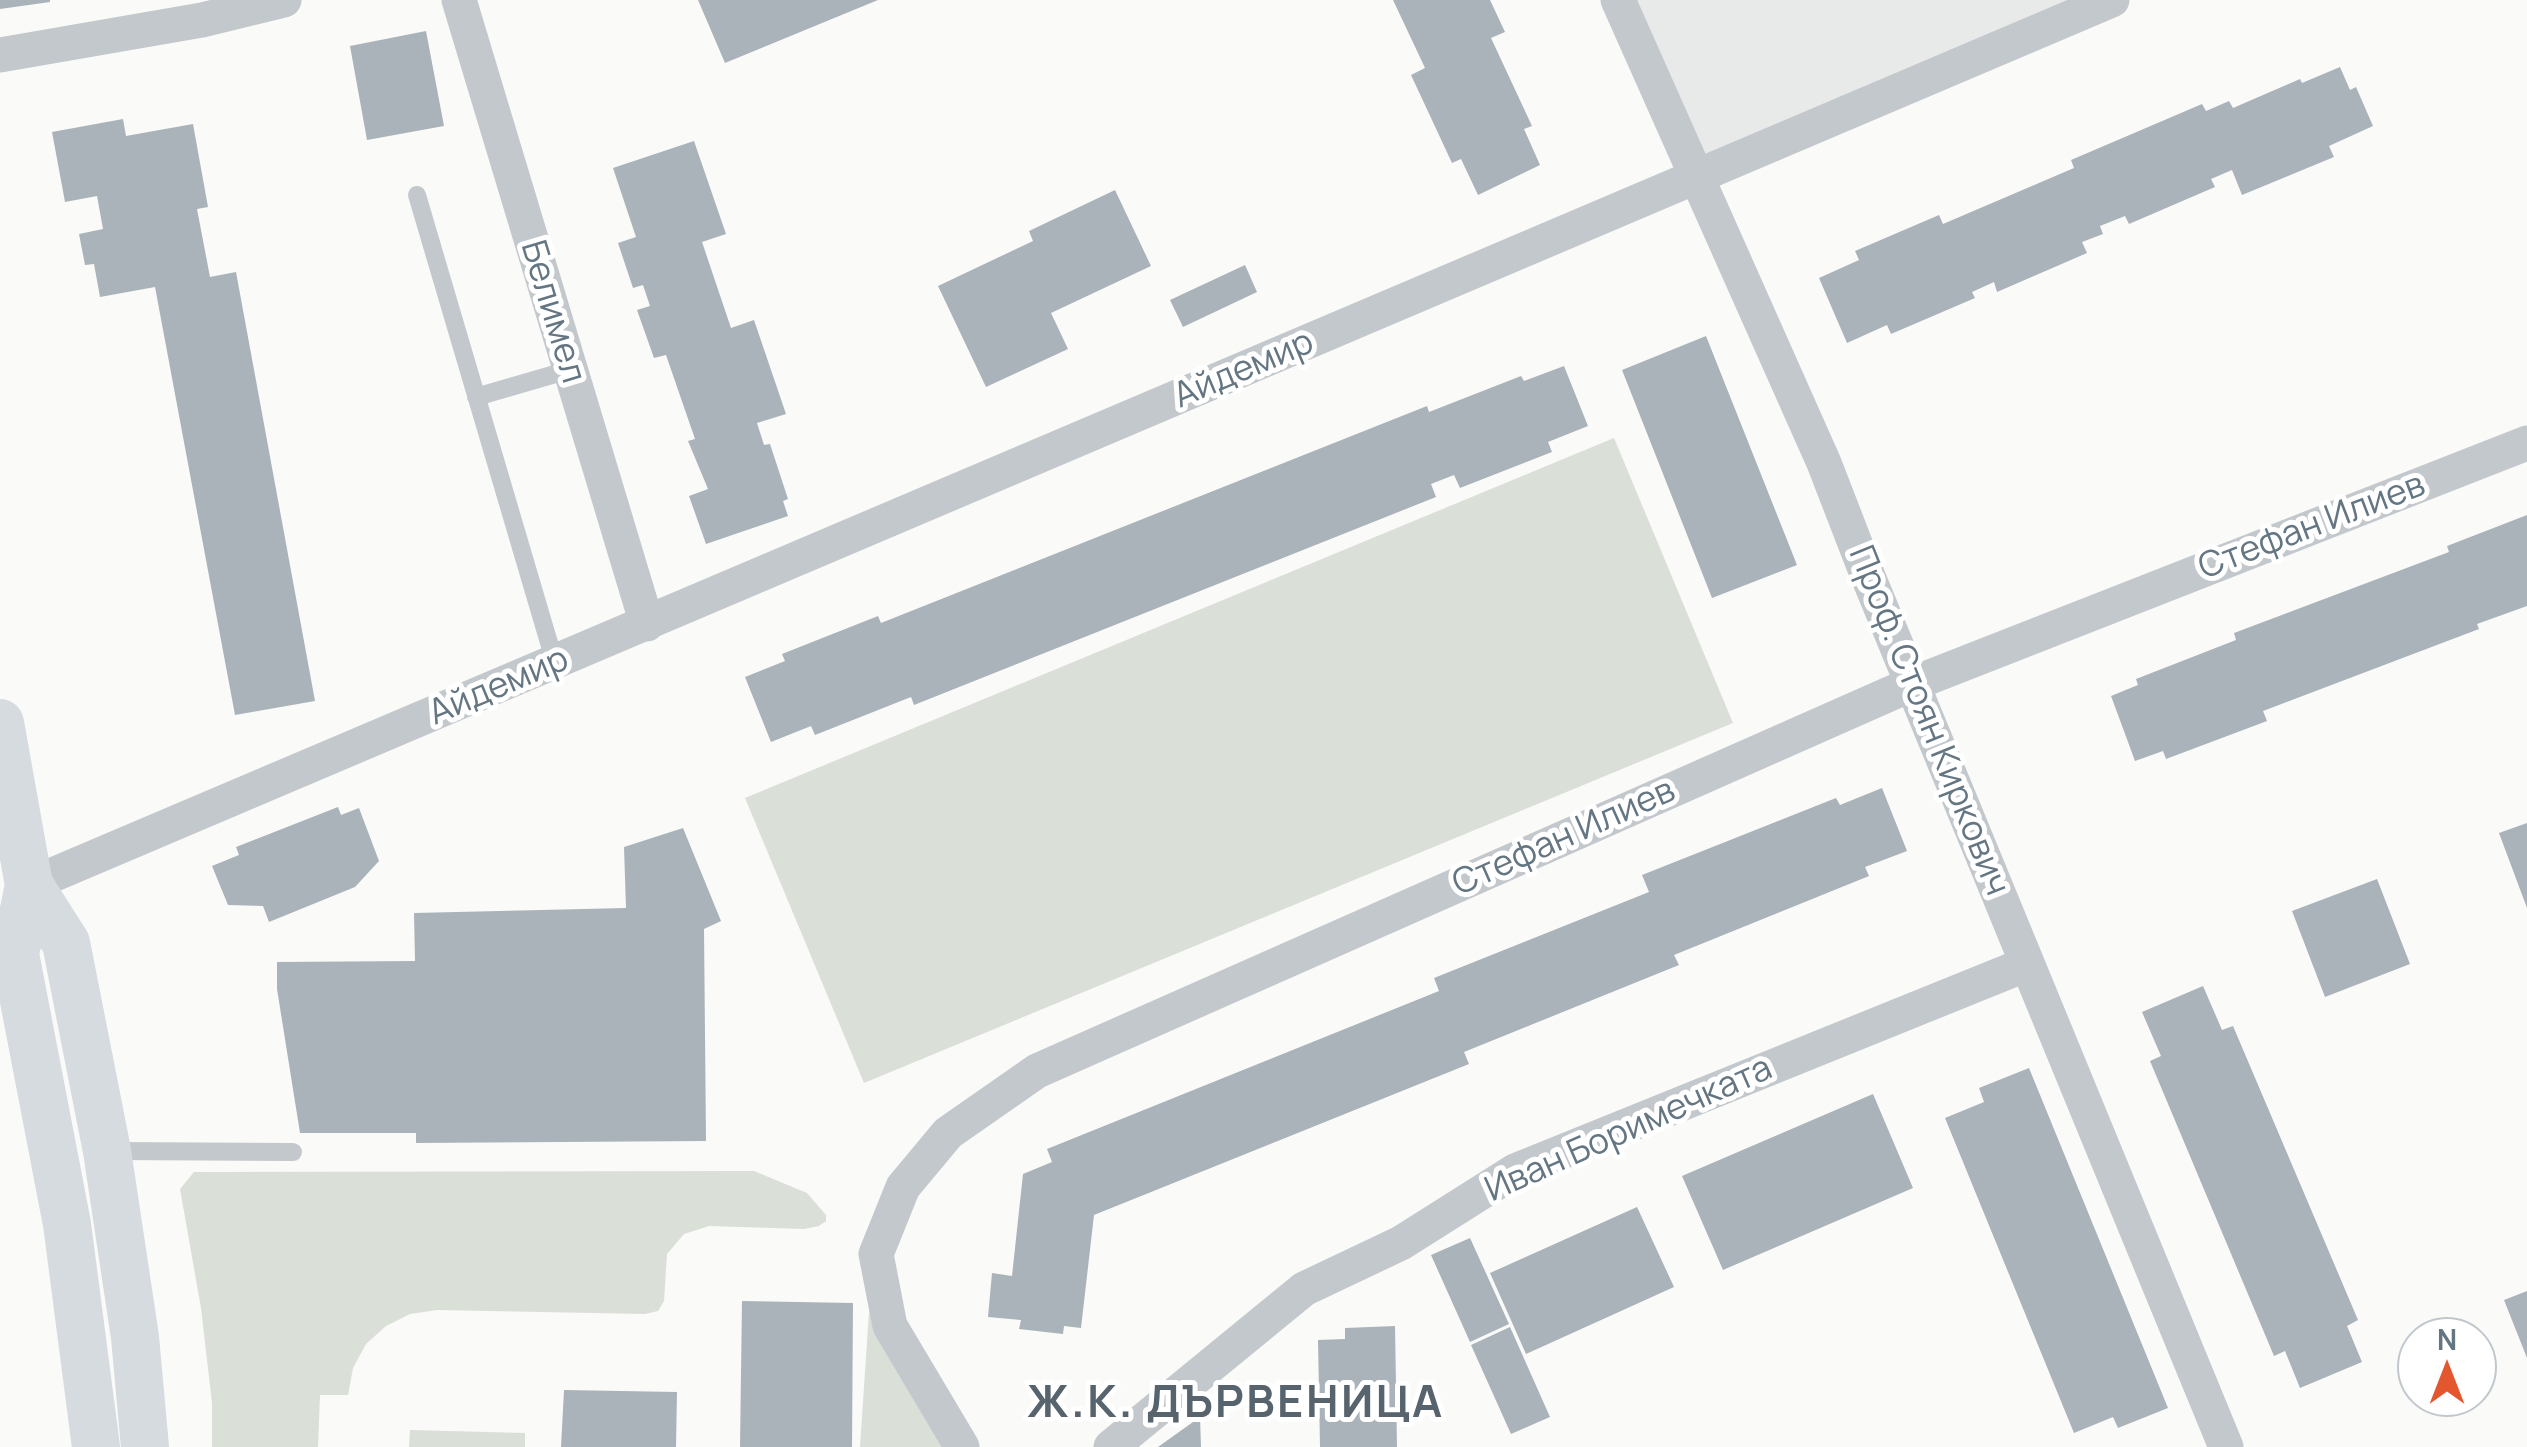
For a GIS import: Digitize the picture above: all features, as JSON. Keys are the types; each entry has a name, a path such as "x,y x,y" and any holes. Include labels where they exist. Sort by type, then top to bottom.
{"main road":[{"path":"0,723 29,885 66,943 107,1151 135,1338 145,1447"},
{"path":"29,885 14,954 66,1224 88,1364 96,1447"}],"street":[{"path":"0,55 202,20 284,0"},
{"name":"Белимел","path":"459,0 646,624"},
{"name":"Проф. Стоян Киркович","path":"1618,0 1824,463 2226,1447"},
{"name":"Айдемир","path":"29,885 2112,0"},
{"name":"Стефан Илиев","path":"962,1447 890,1326 876,1254 903,1187 948,1133 1037,1071 1912,684 2527,444"},
{"name":"Иван Боримечката","path":"1112,1447 1304,1289 1401,1243 1516,1172 2027,964"}],"lane":[{"path":"417,196 555,662"},
{"path":"476,397 569,370"},
{"path":"107,1151 293,1152"}],"shaded area":[{"path":"1618,0 2112,0 1698,176"},
{"path":"1614,438 1733,723 864,1083 745,798"},
{"path":"754,1171 807,1193 826,1215 826,1221 804,1229 709,1226 684,1234 667,1254 664,1301 658,1311 645,1314 437,1310 410,1314 386,1326 366,1344 353,1368 348,1395 320,1395 318,1447 212,1447 212,1403 201,1308 180,1189 194,1172"},
{"path":"869,1312 946,1447 860,1447"},
{"path":"410,1430 525,1433 525,1447 409,1447"}],"building":[{"path":"0,0 50,0 50,2 0,9"},
{"path":"698,0 878,0 725,63"},
{"path":"1393,0 1490,0 1505,32 1491,38 1532,126 1524,129 1540,165 1478,195 1461,159 1452,163 1411,75 1425,68"},
{"path":"426,31 444,126 367,140 350,46"},
{"path":"2340,67 2350,90 2356,87 2373,126 2329,146 2334,157 2242,195 2232,170 2211,179 2215,187 2129,224 2125,216 2100,226 2103,234 2082,242 2087,253 1997,292 1994,282 1972,292 1975,298 1891,334 1887,325 1847,343 1819,278 1859,260 1855,251 1939,215 1943,224 2074,168 2071,160 2202,104 2206,111 2229,101 2233,108 2300,79 2302,83"},
{"path":"123,119 126,136 193,124 208,207 197,209 210,277 236,272 315,701 235,715 155,287 100,297 94,264 85,265 79,234 103,229 97,196 65,202 52,132"},
{"path":"694,141 726,234 702,242 731,328 754,320 786,414 757,423 764,445 770,444 788,499 783,501 788,516 706,544 689,496 708,489 688,441 695,439 666,355 654,358 637,310 650,306 643,285 633,288 618,243 636,237 613,168"},
{"path":"1115,190 1151,266 1051,313 1068,349 986,387 938,286 1033,241 1029,231"},
{"path":"1245,265 1257,292 1183,327 1170,300"},
{"path":"1706,336 1797,565 1712,598 1622,370"},
{"path":"1564,366 1588,426 1548,442 1552,452 1460,488 1454,475 1431,484 1436,497 914,705 911,697 815,735 811,726 771,742 745,677 785,661 782,654 878,616 881,623 1427,406 1429,412 1521,376 1524,381"},
{"path":"2527,515 2527,606 2477,624 2479,629 2263,711 2267,721 2166,759 2163,751 2135,761 2111,696 2138,685 2136,679 2236,640 2234,633 2449,552 2447,546"},
{"path":"1882,788 1907,851 1865,867 1869,876 1674,955 1679,965 1464,1052 1469,1064 1094,1215 1081,1328 1064,1326 1063,1334 1019,1329 1021,1320 988,1317 992,1273 1012,1276 1023,1174 1052,1162 1047,1149 1439,991 1434,978 1649,892 1642,875 1836,798 1840,805"},
{"path":"338,807 341,815 359,808 379,861 355,887 269,922 263,906 228,905 212,866 239,855 236,847"},
{"path":"2527,823 2527,908 2499,833"},
{"path":"683,828 721,921 704,929 706,1141 416,1143 416,1133 300,1133 277,989 277,962 415,961 414,913 626,908 624,847"},
{"path":"2377,879 2410,964 2325,997 2292,911"},
{"path":"2203,986 2222,1030 2233,1026 2358,1320 2347,1326 2362,1362 2300,1388 2285,1351 2274,1356 2150,1061 2161,1056 2142,1012"},
{"path":"2029,1068 2168,1408 2118,1428 2113,1417 2074,1433 1945,1118 1984,1102 1979,1088"},
{"path":"1873,1094 1913,1188 1723,1270 1682,1176"},
{"path":"1637,1207 1674,1287 1526,1354 1490,1273"},
{"path":"1470,1238 1509,1324 1470,1342 1431,1255"},
{"path":"2527,1291 2527,1358 2504,1300"},
{"path":"742,1301 853,1303 852,1447 740,1447"},
{"path":"1395,1326 1397,1447 1320,1447 1318,1340 1345,1339 1345,1328"},
{"path":"1510,1327 1550,1417 1511,1434 1471,1345"},
{"path":"564,1390 677,1392 676,1447 561,1447"},
{"path":"1200,1417 1201,1447 1158,1447"}],"district":[{"name":"Ж.К. ДЪРВЕНИЦА","path":"1236,1404"}]}
